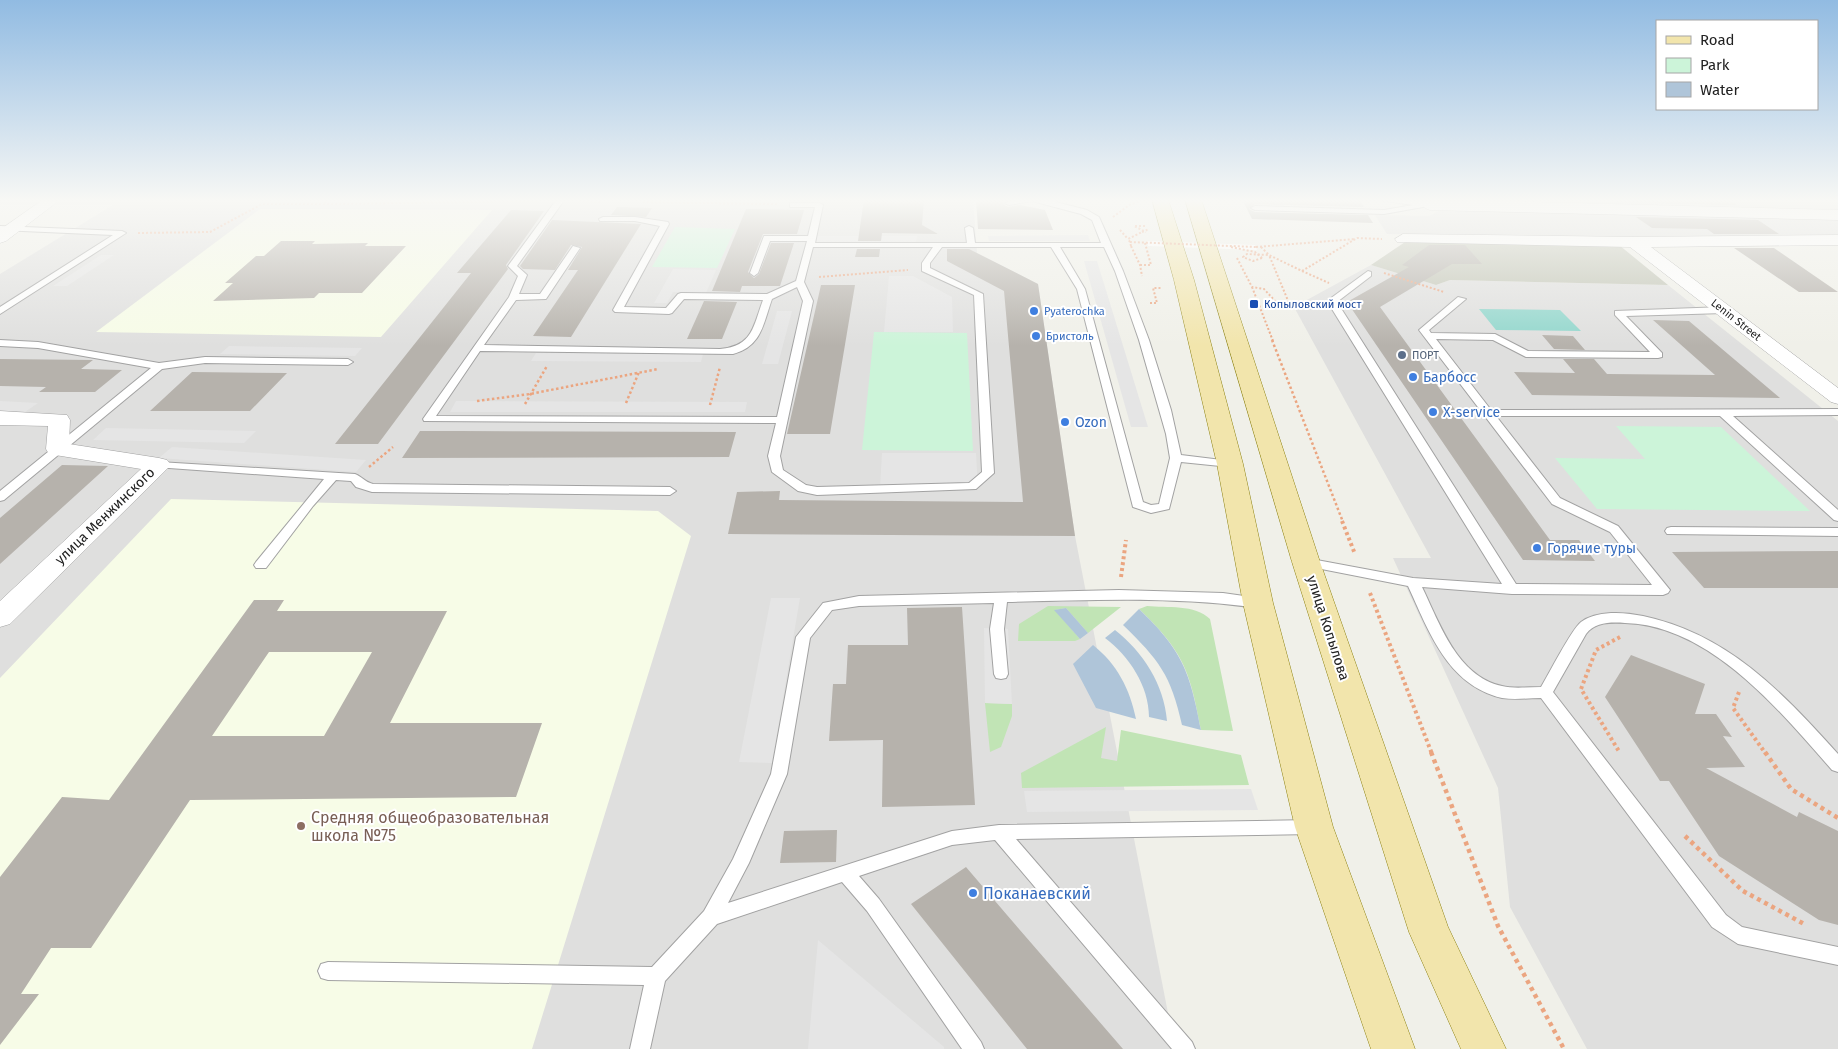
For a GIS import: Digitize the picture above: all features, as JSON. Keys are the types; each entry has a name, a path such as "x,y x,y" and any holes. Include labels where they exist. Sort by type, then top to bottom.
{"main road":[{"path":"1175,248 1230,464 1258,604 1314,827 1393,1049"},
{"name":"улица Копылова","path":"1208,248 1306,562 1429,932 1484,1049"}],"street":[{"name":"Lenin Street","path":"1642,248 1838,398"},
{"path":"0,418 59,420 57,449"},
{"name":"улица Менжинского","path":"57,449 160,465"},
{"name":"улица Менжинского","path":"0,618 160,465"}],"lane":[{"path":"0,311 99,248"},
{"path":"525,248 512,266 523,275 513,298 428,419 780,420"},
{"path":"513,298 544,298 576,248"},
{"path":"652,248 618,310 669,311 681,296 768,297 801,280"},
{"path":"754,273 763,248"},
{"path":"809,248 801,280 808,301 780,420 774,456 778,472 802,488 817,491 972,486 988,473 978,294 925,269 926,263 937,248"},
{"path":"1056,248 1081,289 1137,504 1143,508 1156,509 1164,506 1176,458 1171,429 1151,355 1114,256 1108,248"},
{"path":"1368,274 1332,301 1512,589"},
{"path":"477,348 720,352 741,350 751,343 768,297"},
{"path":"1306,562 1413,582 1512,589 1663,590 1614,529 1556,501 1424,330 1461,299"},
{"path":"1429,336 1495,337 1526,354 1658,355 1618,313 1724,310"},
{"path":"0,343 38,345 159,366 205,360 348,362"},
{"path":"0,497 159,366"},
{"path":"1488,412 1838,412"},
{"path":"1723,413 1838,517"},
{"path":"1176,458 1230,464"},
{"path":"160,465 355,478 360,484 372,488 670,491"},
{"path":"261,565 309,503 333,476"},
{"path":"1671,531 1838,532"},
{"path":"1413,582 1457,668 1478,683 1502,692 1545,693"},
{"path":"640,1049 656,976 711,917 740,864 779,774 803,637 828,606 859,601 1119,595 1223,598 1258,604"},
{"path":"1001,598 997,629 1001,674"},
{"path":"1545,693 1584,626 1603,619 1621,617 1671,626 1699,638 1754,677 1783,704 1838,765"},
{"path":"1545,693 1719,921 1738,935 1838,956"},
{"path":"711,917 952,838 998,832 1314,827"},
{"path":"998,832 1185,1049"},
{"path":"846,874 873,905 974,1049"},
{"path":"328,971 656,976"}],"path":[{"path":"1131,248 1140,265 1143,284"},
{"path":"1140,265 1150,265 1146,248"},
{"path":"1236,248 1255,252 1258,254 1262,258 1261,260 1253,261 1243,257 1247,254 1258,254 1269,255"},
{"path":"1262,248 1269,255 1302,271 1340,248"},
{"path":"1264,289 1276,302 1290,303 1269,255"},
{"path":"801,280 925,269"},
{"path":"1252,287 1498,926 1564,1049"},
{"path":"1146,303 1157,303 1153,288 1162,288"},
{"path":"518,419 530,394 556,350"},
{"path":"706,420 721,361 720,352"},
{"path":"432,412 486,398 530,394 639,371 667,368"},
{"path":"619,420 639,371"},
{"path":"355,478 394,447"},
{"path":"1121,575 1126,540"},
{"path":"1622,755 1581,689 1596,650 1624,635"},
{"path":"1731,686 1739,692 1733,708 1791,789 1838,818"},
{"path":"1680,831 1743,891 1810,928"}],"shaded area":[{"path":"43,248 977,248 977,253 1038,284 1075,536 1175,1049 0,1049 0,274"},
{"path":"208,248 459,248 381,337 96,332"},
{"path":"1396,248 1623,248 1668,285 1450,280 1436,285 1371,265"},
{"path":"101,255 114,255 67,286 53,286"},
{"path":"1084,261 1097,261 1148,427 1131,427"},
{"path":"1371,265 1436,285 1450,280 1668,285 1838,421 1838,1049 1587,1049 1510,907 1498,788 1393,558 1431,558 1294,307"},
{"path":"673,269 716,270 706,293 673,292 667,303 654,303"},
{"path":"889,276 913,276 952,297 953,332 884,332"},
{"path":"1479,309 1560,310 1581,331 1496,330"},
{"path":"777,311 792,311 778,364 762,364"},
{"path":"229,346 362,348 355,356 220,354"},
{"path":"536,353 703,354 701,362 531,361"},
{"path":"0,401 38,403 25,412 0,411"},
{"path":"456,401 747,402 745,412 450,412"},
{"path":"106,428 256,431 244,443 93,440"},
{"path":"172,447 366,460 356,472 159,458"},
{"path":"882,453 976,453 978,489 880,488"},
{"name":"Средняя общеобразовательная школа №75","path":"171,499 658,511 691,536 532,1049 0,1049 0,678"},
{"path":"771,598 800,598 772,763 739,762"},
{"path":"984,628 1008,629 1012,704 985,703"},
{"path":"1251,789 1258,810 1027,812 1024,791"},
{"path":"818,940 944,1047 944,1049 808,1049"}],"green space":[{"path":"663,248 726,248 717,268 652,267"},
{"path":"874,332 967,333 973,451 862,450"},
{"path":"1616,426 1721,427 1810,511 1597,509 1555,458 1645,459"},
{"path":"1048,606 1121,607 1088,633 1066,608 1055,610 1080,639 1075,641 1018,641 1019,624"},
{"path":"1147,606 1189,609 1204,614 1210,619 1233,731 1201,730 1193,692 1183,664 1166,638 1139,609"},
{"path":"985,703 1012,704 1012,716 1001,747 990,752"},
{"path":"1106,727 1101,758 1117,761 1121,730 1241,755 1249,785 1022,788 1021,773"}],"water":[{"path":"1066,608 1088,633 1080,639 1054,610"},
{"path":"1139,609 1166,637 1175,650 1188,677 1201,730 1182,725 1173,693 1162,669 1146,648 1123,625"},
{"path":"1115,630 1135,648 1157,682 1162,694 1167,721 1149,717 1146,694 1136,673 1122,654 1105,638"},
{"path":"1093,645 1116,669 1130,697 1136,719 1096,708 1073,664"}],"pier":[{"path":"1201,248 1256,248 1257,250"}],"building":[{"path":"273,248 404,248 362,293 319,293 314,298 213,301 233,283 225,283 256,256 264,256"},
{"path":"478,248 518,248 506,265 508,269 378,444 335,444 471,273 457,273"},
{"path":"533,248 569,248 555,270 523,269 520,266"},
{"path":"581,248 626,248 571,337 533,336 578,270 568,270"},
{"path":"730,248 757,248 748,272 754,278 759,274 769,248 792,248 780,286 742,286 740,292 712,291"},
{"path":"1425,248 1468,248 1482,264 1452,264 1380,307 1550,540 1579,540 1595,561 1523,560 1347,302 1409,267 1402,265"},
{"path":"1734,248 1774,248 1838,292 1799,292"},
{"path":"857,249 880,249 879,257 855,257"},
{"path":"947,249 969,249 1038,284 1075,536 728,534 737,492 780,491 779,500 1023,502 1004,291 947,261"},
{"path":"821,285 855,285 830,434 787,434"},
{"path":"704,301 737,302 722,339 687,339"},
{"path":"1653,320 1689,321 1780,398 1532,395 1514,372 1575,373 1563,359 1594,359 1607,374 1715,375"},
{"path":"1542,335 1573,336 1585,350 1554,349"},
{"path":"0,359 93,360 81,369 122,370 95,392 39,392 46,387 0,386"},
{"path":"192,372 287,373 250,411 150,411"},
{"path":"420,431 736,432 729,457 402,458"},
{"path":"62,465 108,466 0,564 0,518"},
{"path":"1838,551 1838,588 1704,588 1672,552"},
{"path":"254,600 284,600 277,611 447,611 390,723 542,723 516,797 190,800 91,948 51,948 21,994 39,994 0,1045 0,877 62,797 109,800","holes":["269,652 372,652 324,736 212,736"]},
{"path":"962,607 975,805 882,807 883,740 829,741 833,684 846,684 848,645 908,645 907,608"},
{"path":"1631,655 1705,684 1695,714 1716,714 1732,737 1723,736 1745,767 1706,768 1797,817 1799,812 1838,831 1838,925 1819,920 1719,856 1669,781 1660,781 1605,697"},
{"path":"837,830 836,862 780,863 784,831"},
{"path":"966,867 1123,1049 1027,1049 911,904"}],"place":[{"name":"Копыловский мост","path":"1254,304"},
{"name":"Pyaterochka","path":"1034,311"},
{"name":"Бристоль","path":"1036,336"},
{"name":"ПОРТ","path":"1402,355"},
{"name":"Барбосс","path":"1413,377"},
{"name":"X-service","path":"1433,412"},
{"name":"Ozon","path":"1065,422"},
{"name":"Горячие туры","path":"1537,548"},
{"name":"Средняя общеобразовательная школа №75","path":"301,826"},
{"name":"Поканаевский","path":"973,893"}]}
